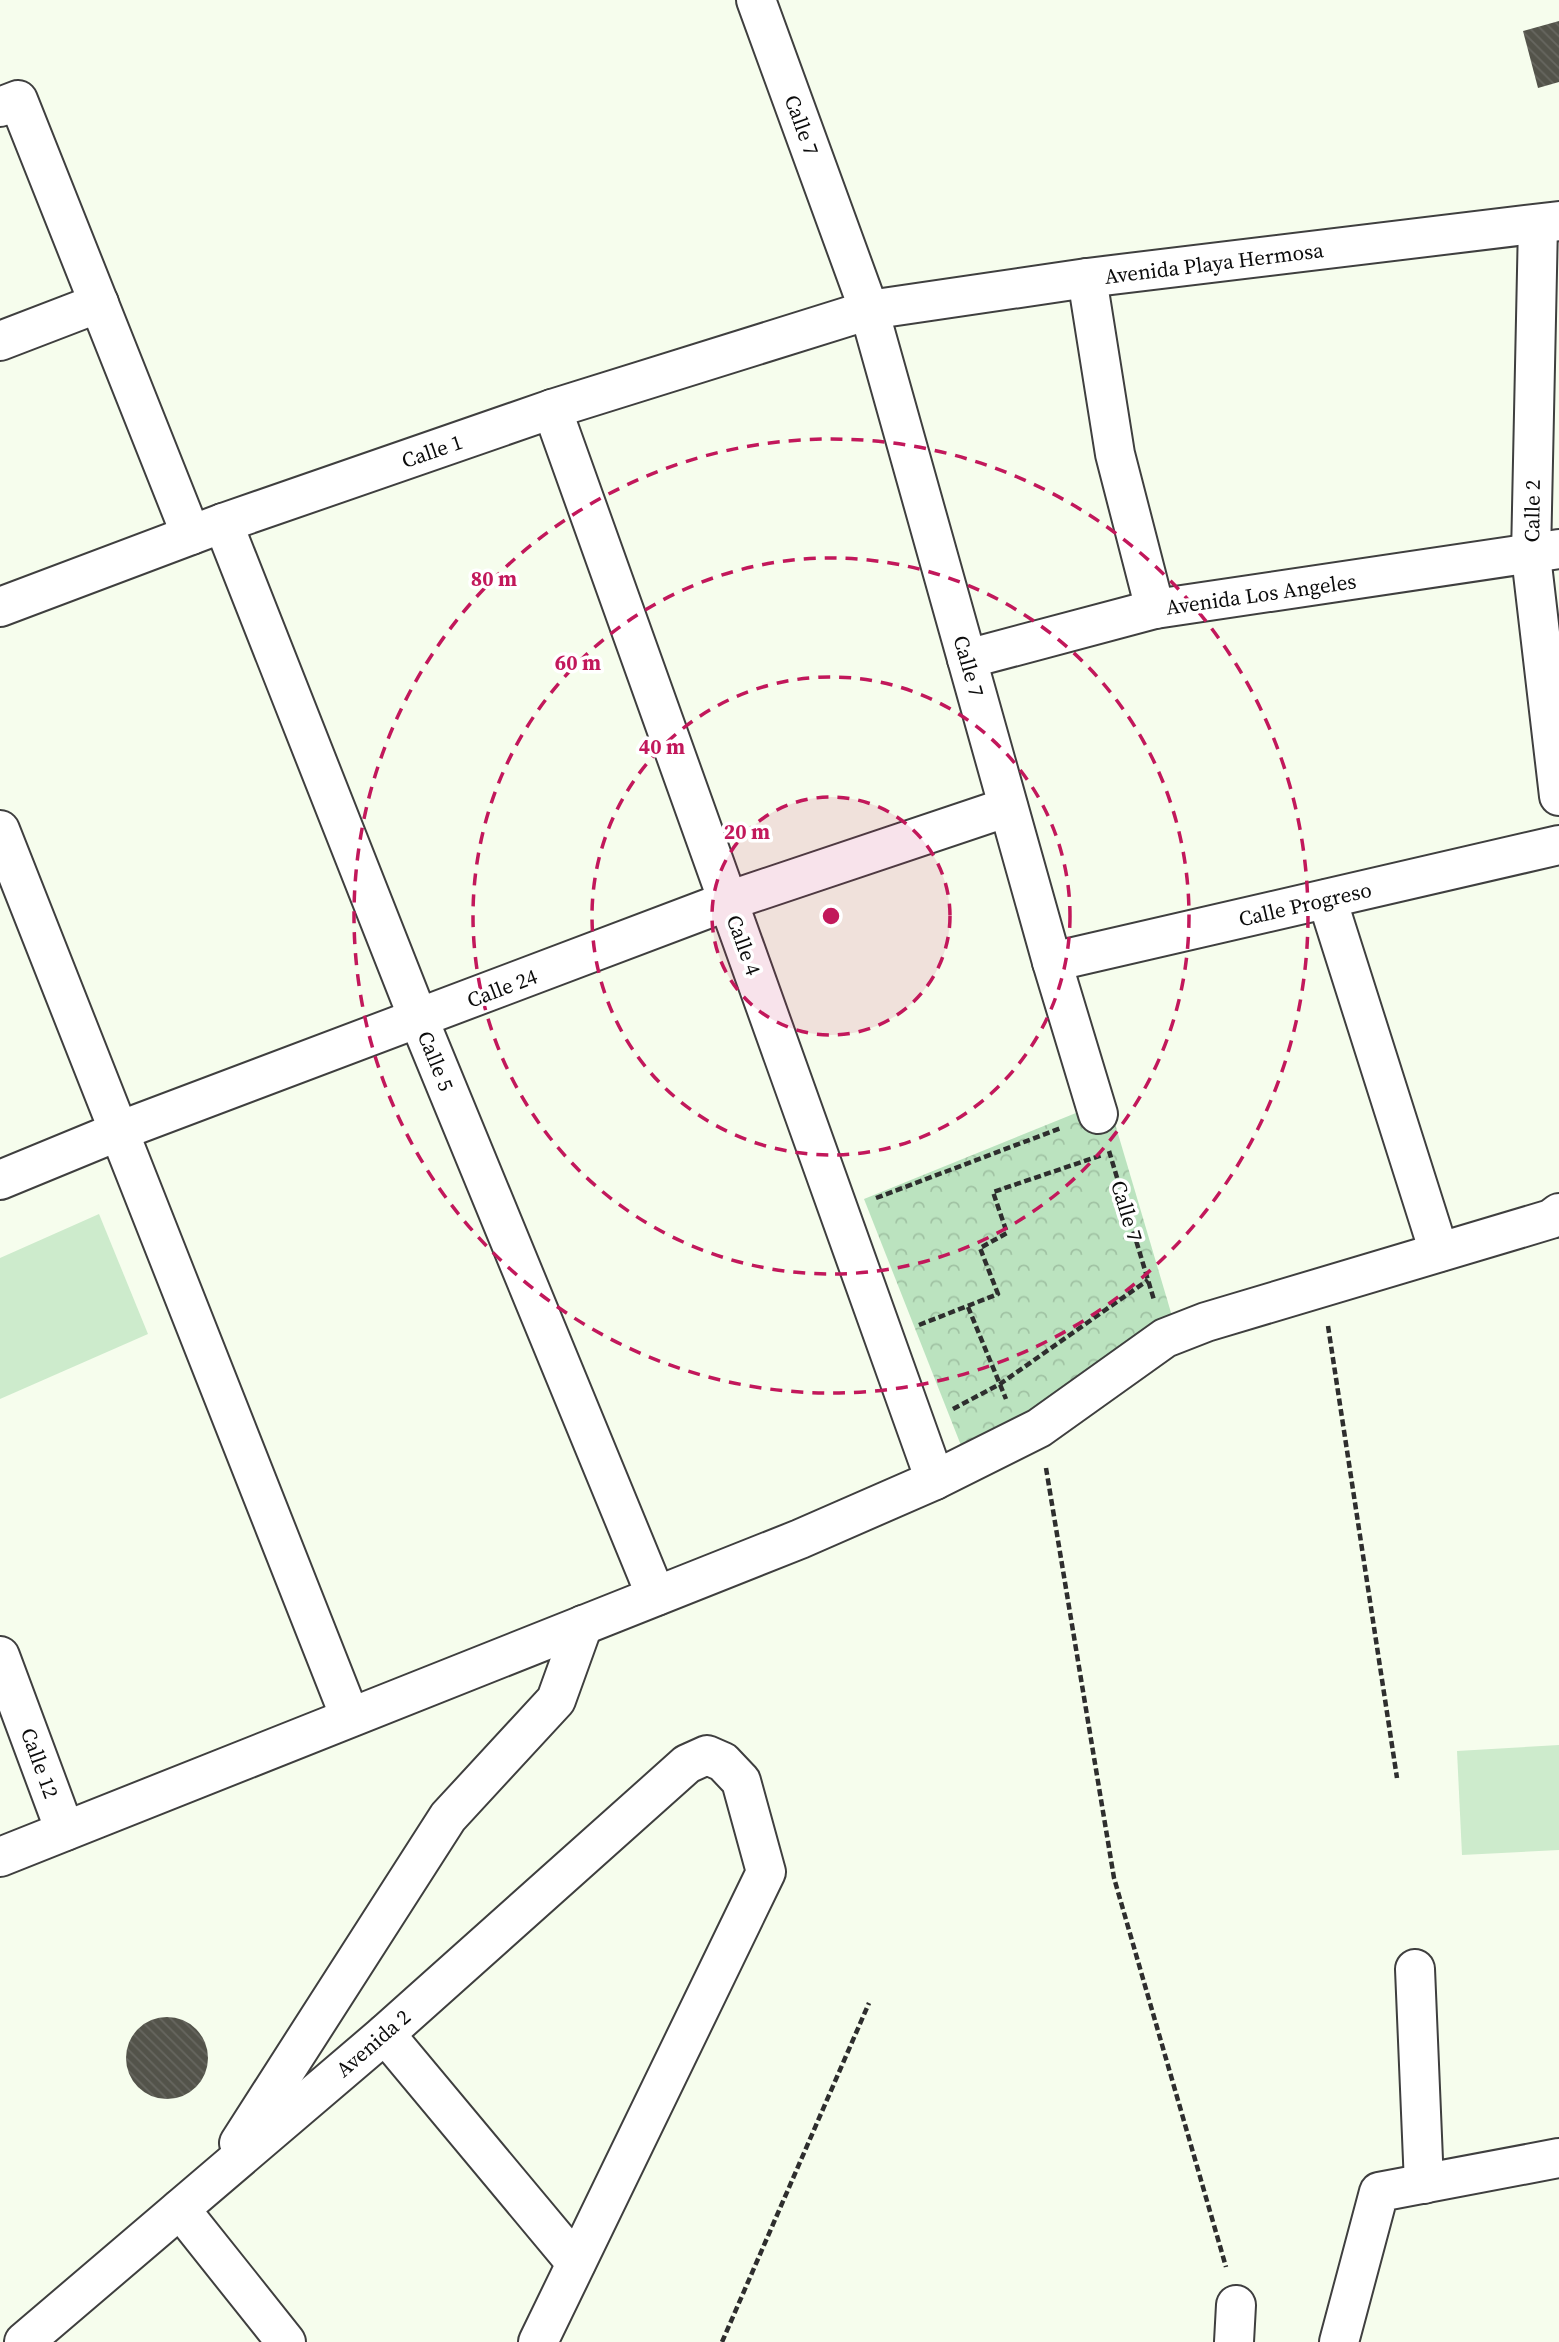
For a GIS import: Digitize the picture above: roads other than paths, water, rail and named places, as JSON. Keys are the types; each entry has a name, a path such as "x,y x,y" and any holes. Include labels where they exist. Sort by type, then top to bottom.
{"street":[{"name":"Calle 7","path":"756,0 869,310 1052,962 1098,1114"},
{"name":"Calle 5","path":"0,107 18,100 99,303 207,529 419,1020 656,1596"},
{"name":"Avenida Playa Hermosa","path":"869,310 1087,278 1548,222"},
{"name":"Calle 2","path":"1548,222 1545,552 1559,796"},
{"path":"1087,278 1115,454 1155,609"},
{"path":"0,341 99,303"},
{"name":"Calle 1","path":"0,607 207,529 552,409 869,310"},
{"name":"Calle 4","path":"552,409 935,1480"},
{"name":"Avenida Los Angeles","path":"967,659 1155,609 1545,552"},
{"name":"Calle 24","path":"0,1180 119,1131 419,1020 728,901 1008,807"},
{"path":"0,830 350,1717"},
{"name":"Calle Progreso","path":"1052,962 1559,845"},
{"path":"1327,898 1439,1252"},
{"path":"0,1857 656,1596 935,1480 1039,1428 1165,1338 1322,1287 1551,1219 1559,1213"},
{"path":"217,2177 448,1817 556,1700 583,1625"},
{"name":"Calle 12","path":"0,1656 65,1831"},
{"name":"Avenida 2","path":"24,2342 384,2034 687,1764 707,1755 723,1762 741,1781 766,1872 576,2263"},
{"path":"1415,1969 1424,2184"},
{"path":"384,2034 576,2263 538,2342"},
{"path":"1339,2342 1379,2192 1559,2158"},
{"path":"180,2209 286,2342"}]}
